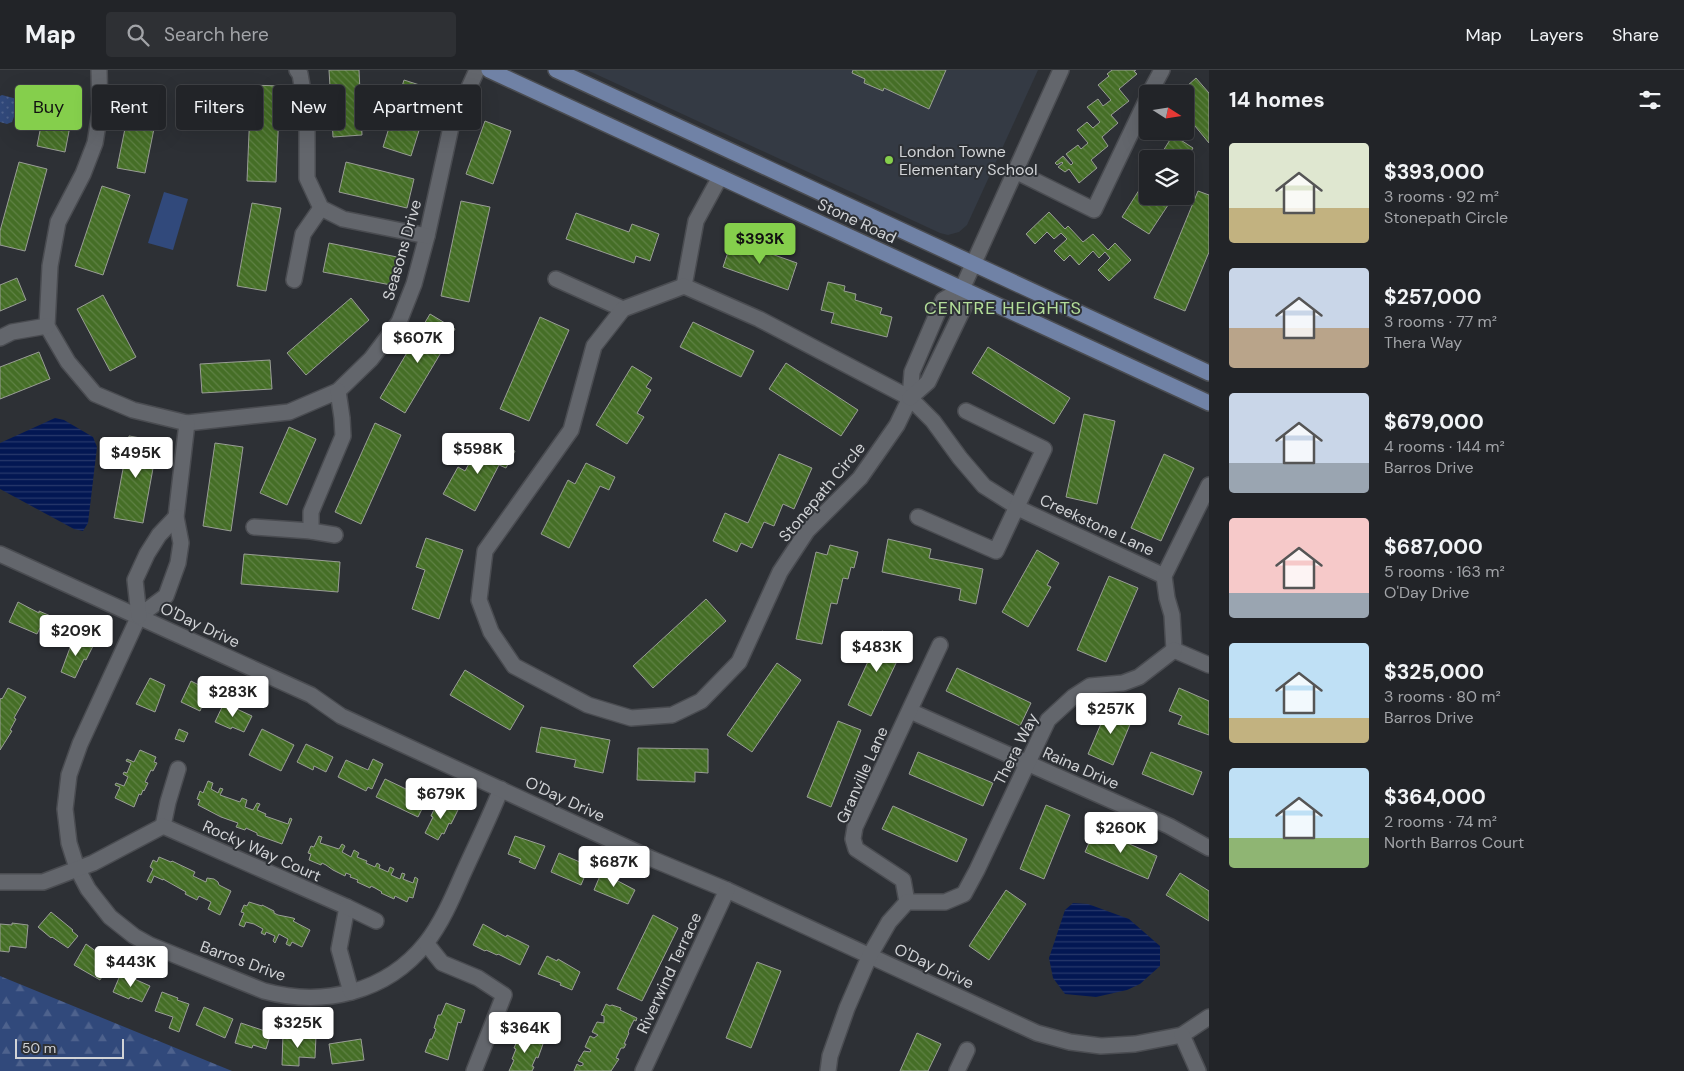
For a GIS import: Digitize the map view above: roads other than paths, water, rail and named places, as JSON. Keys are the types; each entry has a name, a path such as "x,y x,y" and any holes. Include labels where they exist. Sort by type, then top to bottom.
{"main road":[{"name":"Stone Road","path":"490,70 1209,403"},
{"name":"Stone Road","path":"556,70 1209,373"}],"street":[{"path":"0,338 12,332 47,326 50,266 58,222 83,174 95,143 100,112 99,70"},
{"path":"297,70 300,74 306,114 308,178 321,208 343,218 427,236"},
{"name":"Seasons Drive","path":"47,326 68,362 95,394 133,410 186,423 289,412 338,391 371,360 399,322 414,284 427,236 451,127 477,70"},
{"path":"962,289 1014,171 1062,70"},
{"path":"1154,85 1162,70"},
{"path":"1014,171 1094,210 1139,114"},
{"path":"684,286 696,221 720,177"},
{"path":"294,280 303,234 321,208"},
{"path":"556,279 623,309 684,286 759,319 910,398"},
{"name":"Stonepath Circle","path":"623,309 594,346 571,430 484,551 479,600 491,632 514,666 588,705 631,718 672,715 702,701 738,662 780,572 808,530 860,478 897,425 910,398 912,372 943,300 962,289 964,307 928,382 910,398"},
{"path":"311,531 311,512 343,436 338,391"},
{"name":"Creekstone Lane","path":"910,398 934,420 960,458 984,486 1016,506 1164,576"},
{"name":"Creekstone Lane","path":"918,517 996,551 1044,449 966,412"},
{"path":"139,616 166,596 178,563 180,542 176,517 186,423"},
{"path":"1209,485 1164,576 1172,615 1174,650 1209,665"},
{"path":"139,616 135,580 147,554 159,535 176,517"},
{"path":"254,527 311,531 335,536"},
{"name":"O'Day Drive","path":"0,554 311,696 341,716 870,955 1037,1033 1070,1042 1101,1046 1119,1045 1182,1035 1209,1017"},
{"name":"Barros Drive","path":"139,616 80,744 69,776 65,809 66,830 77,868 88,889 110,917 134,936 150,945 264,991 276,994 314,998 336,996 371,985 398,970 426,943 446,910 501,789"},
{"name":"Granville Lane","path":"907,902 903,880 856,849 853,839 855,827 940,645"},
{"name":"Thera Way","path":"907,902 945,902 964,894 1048,720 1073,697 1090,686 1123,683 1139,676 1174,650"},
{"name":"Raina Drive","path":"910,711 1169,826 1209,848"},
{"path":"0,882 43,882 93,862 162,826 178,769"},
{"name":"Rocky Way Court","path":"162,826 376,921"},
{"name":"Riverwind Terrace","path":"643,1071 727,890"},
{"path":"828,1071 830,1056 847,1008 870,955 888,922 907,902"},
{"path":"347,907 340,949 351,992"},
{"path":"426,943 442,963 478,978 504,995 474,1071"},
{"path":"1182,1035 1198,1071"},
{"path":"957,1071 967,1050"}],"place":[{"name":"London Towne Elementary School","path":"889,160"}],"district":[{"name":"CENTRE HEIGHTS","path":"1003,308"}]}
